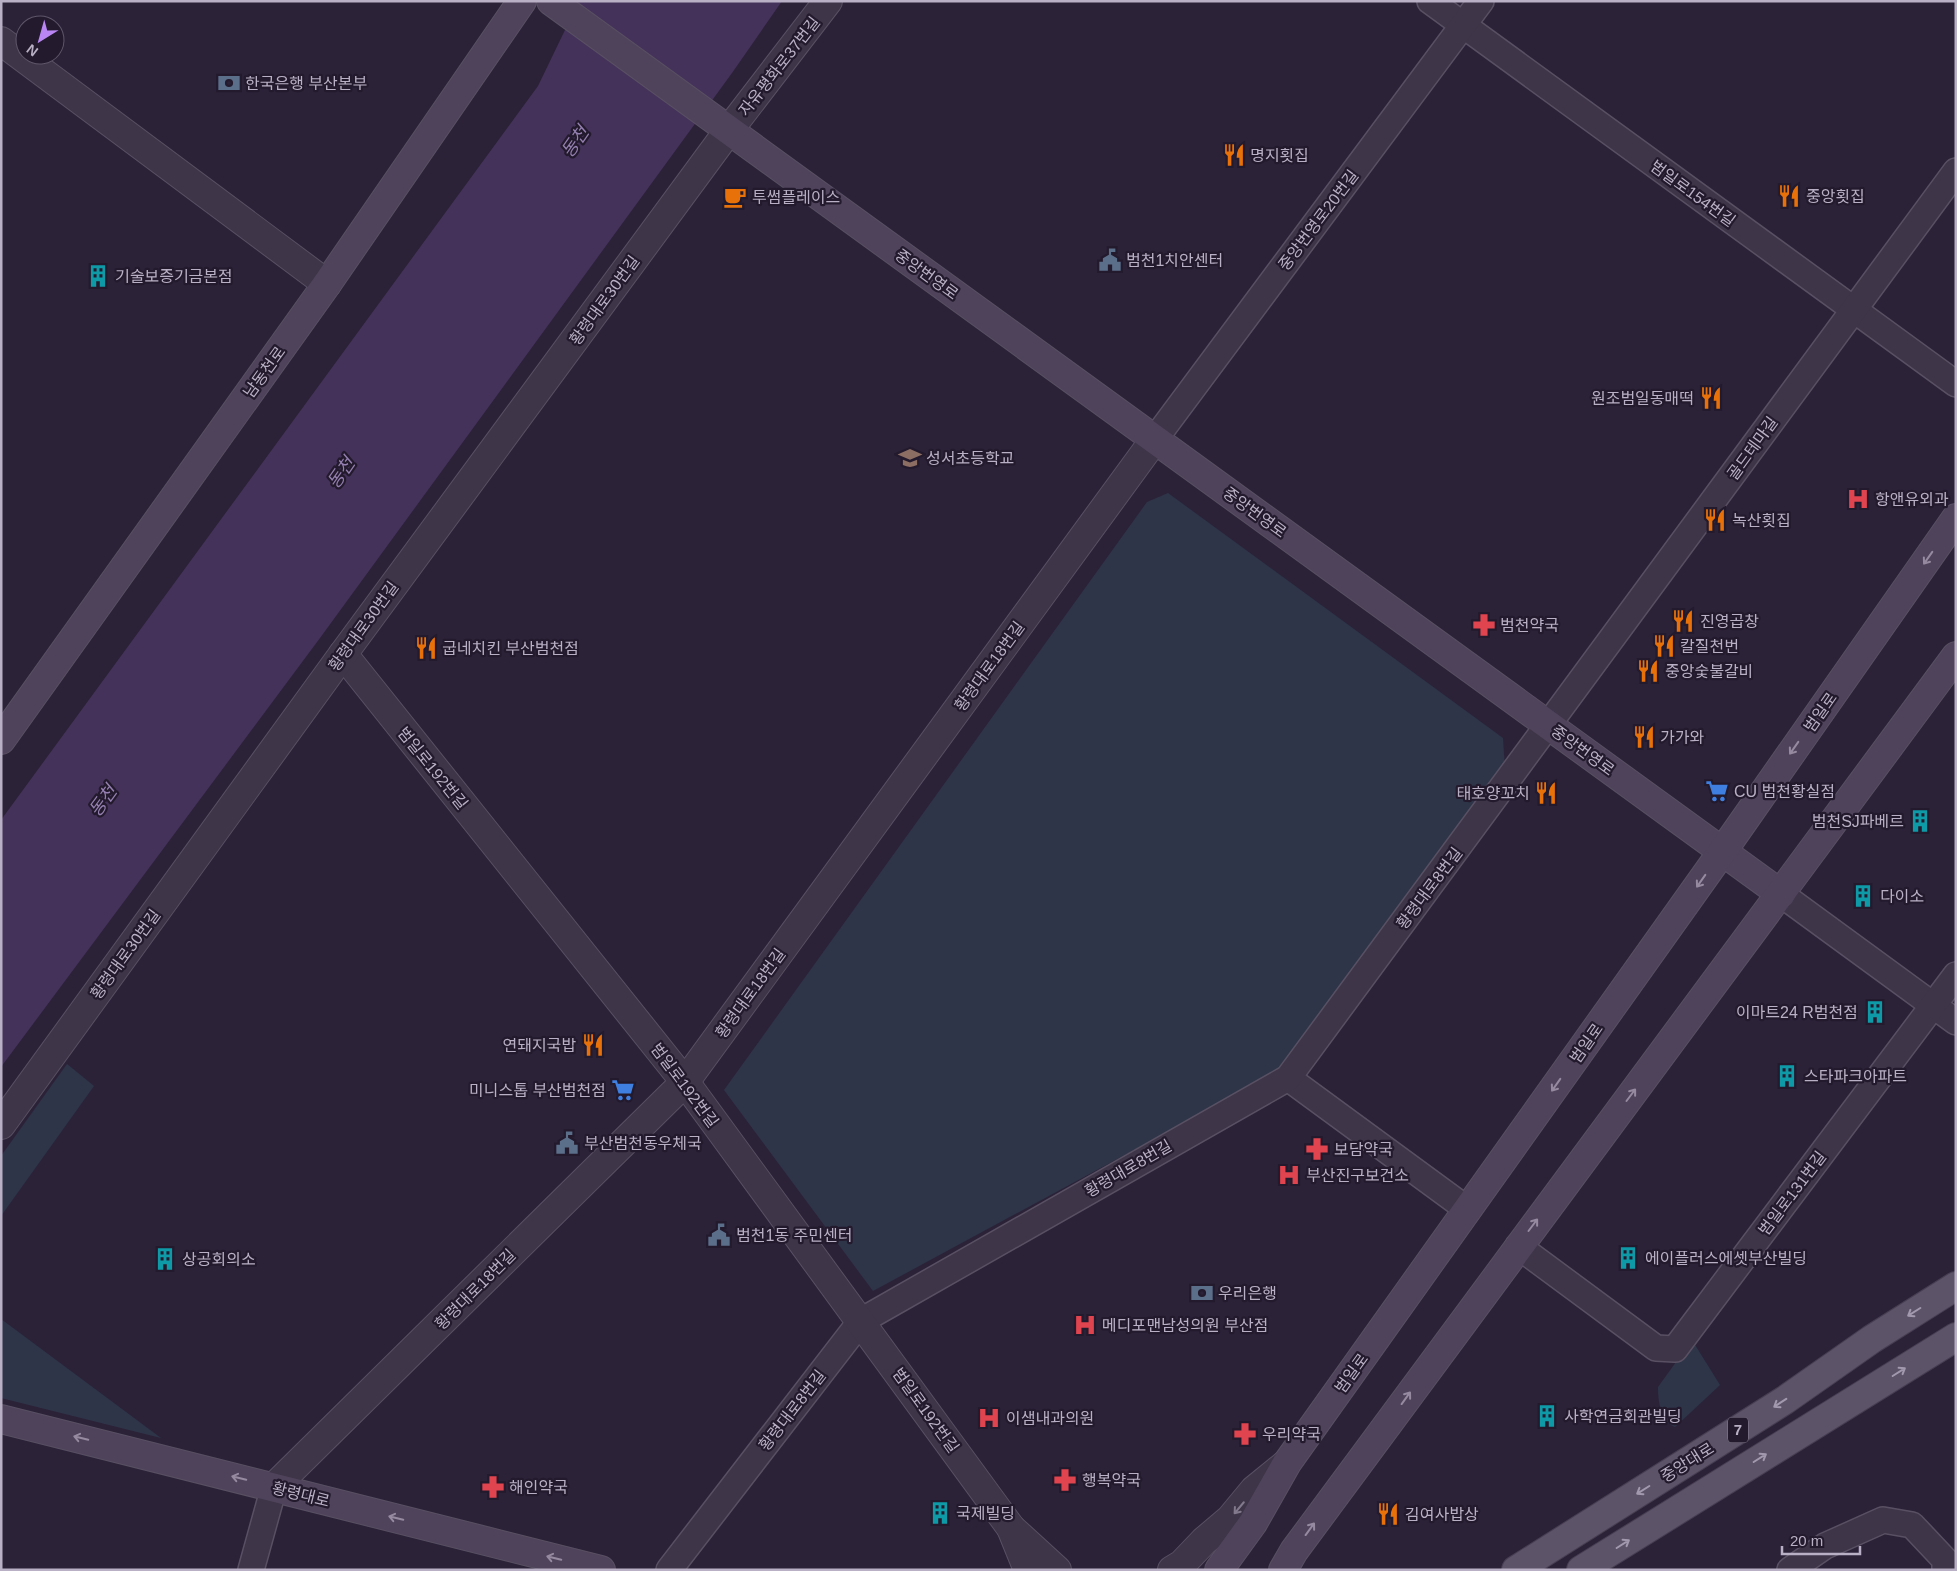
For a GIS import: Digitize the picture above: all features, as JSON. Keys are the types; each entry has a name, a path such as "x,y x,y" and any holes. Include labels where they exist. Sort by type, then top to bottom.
{"main road":[{"name":"남동천로","path":"1,740 327,284 522,1"},
{"name":"중앙번영로","path":"553,2 1781,894"},
{"name":"범일로","path":"1219,1570 1253,1523 1287,1463 1722,852 1956,518"},
{"path":"1288,1563 1518,1246 1956,656"},
{"name":"중앙대로","path":"1516,1570 1785,1400 1872,1339 1956,1286"},
{"name":"7","path":"1581,1570 1956,1337"},
{"name":"황령대로","path":"1,1419 601,1570"}],"street":[{"name":"자유평화로37번길","path":"729,130 828,1"},
{"name":"범일로154번길","path":"1430,1 1956,384"},
{"name":"중앙번영로20번길","path":"1155,439 1481,1"},
{"path":"1,41 327,284"},
{"name":"황령대로30번길","path":"1,1125 342,654 729,130"},
{"name":"골드테마길","path":"1549,725 1956,171"},
{"name":"황령대로18번길","path":"274,1487 685,1082 1155,439"},
{"name":"범일로192번길","path":"342,654 685,1082 1011,1528"},
{"name":"황령대로8번길","path":"669,1570 861,1321 1288,1078 1549,725"},
{"path":"1781,894 1956,1022"},
{"name":"범일로131번길","path":"1518,1246 1656,1348 1675,1348 1956,975"},
{"path":"1288,1078 1468,1210"},
{"path":"1177,1568 1230,1519 1254,1490 1287,1463"},
{"path":"251,1570 274,1487"},
{"path":"1790,1570 1825,1546 1882,1520 1912,1525 1945,1560 1945,1570"},
{"path":"1011,1528 1028,1570"},
{"path":"1011,1528 1057,1570"}],"shaded area":[{"path":"1168,493 1503,738 1505,769 1276,1073 873,1291 724,1090 1147,502"},
{"path":"67,1064 94,1086 1,1216 1,1156"},
{"path":"1,1319 161,1438 1,1398"},
{"path":"1692,1340 1720,1385 1675,1427 1663,1416 1659,1404 1658,1387"}],"water":[{"name":"동천","path":"579,1 782,1 732,73 320,638 1,1067 1,820 538,86"}],"place":[{"name":"한국은행 부산본부","path":"229,83"},
{"name":"명지횟집","path":"1234,155"},
{"name":"중앙횟집","path":"1789,196"},
{"name":"투썸플레이스","path":"735,197"},
{"name":"범천1치안센터","path":"1110,260"},
{"name":"기술보증기금본점","path":"98,276"},
{"name":"원조범일동매떡","path":"1711,398"},
{"name":"성서초등학교","path":"910,458"},
{"name":"항앤유외과","path":"1858,499"},
{"name":"녹산횟집","path":"1715,520"},
{"name":"진영곱창","path":"1683,621"},
{"name":"범천약국","path":"1484,625"},
{"name":"칼질천번","path":"1664,646"},
{"name":"굽네치킨 부산범천점","path":"426,648"},
{"name":"중앙숯불갈비","path":"1648,671"},
{"name":"가가와","path":"1644,737"},
{"name":"CU 범천황실점","path":"1717,791"},
{"name":"태호양꼬치","path":"1546,793"},
{"name":"범천SJ파베르","path":"1920,821"},
{"name":"다이소","path":"1863,896"},
{"name":"이마트24 R범천점","path":"1875,1012"},
{"name":"연돼지국밥","path":"593,1045"},
{"name":"스타파크아파트","path":"1787,1076"},
{"name":"미니스톱 부산범천점","path":"623,1090"},
{"name":"부산범천동우체국","path":"567,1143"},
{"name":"보담약국","path":"1317,1149"},
{"name":"부산진구보건소","path":"1289,1175"},
{"name":"범천1동 주민센터","path":"719,1235"},
{"name":"에이플러스에셋부산빌딩","path":"1628,1258"},
{"name":"상공회의소","path":"165,1259"},
{"name":"우리은행","path":"1202,1293"},
{"name":"메디포맨남성의원 부산점","path":"1085,1325"},
{"name":"사학연금회관빌딩","path":"1547,1416"},
{"name":"이샘내과의원","path":"989,1418"},
{"name":"우리약국","path":"1245,1434"},
{"name":"행복약국","path":"1065,1480"},
{"name":"해인약국","path":"493,1487"},
{"name":"국제빌딩","path":"940,1513"},
{"name":"김여사밥상","path":"1388,1514"}]}
